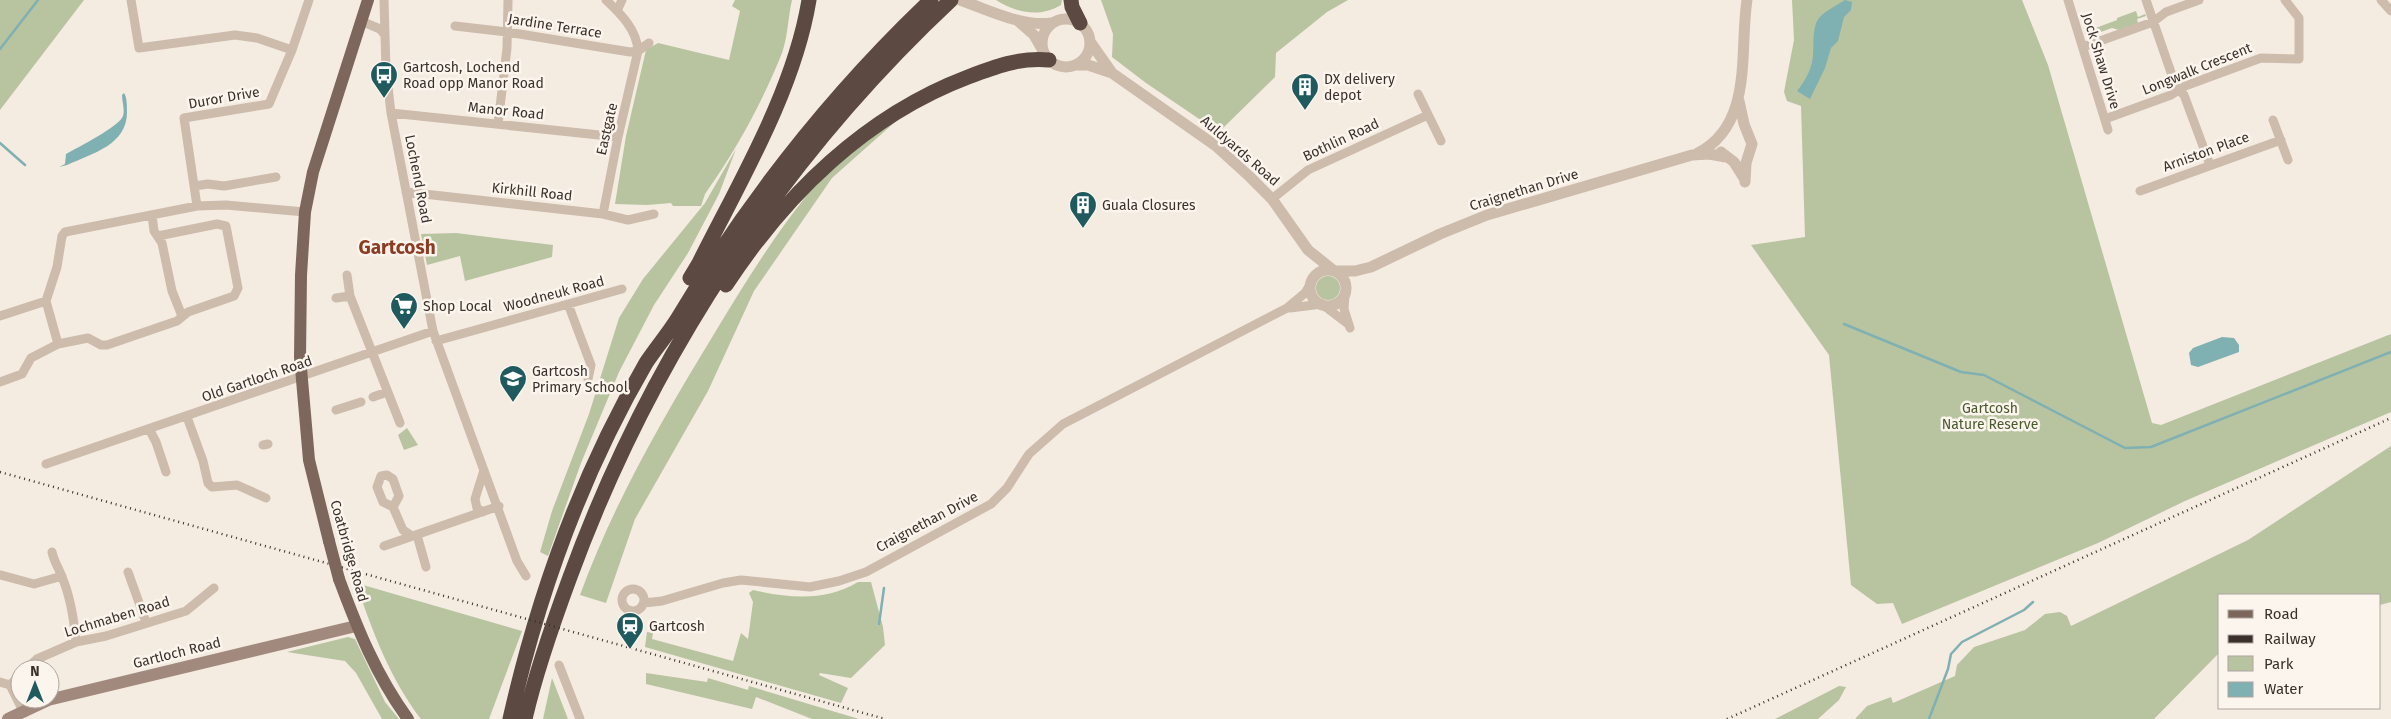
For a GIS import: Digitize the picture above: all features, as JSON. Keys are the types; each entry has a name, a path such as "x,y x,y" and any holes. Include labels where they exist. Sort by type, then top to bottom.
{"highway":[{"path":"610,432 621,402 666,317 699,263 769,120 797,48 809,0"},
{"path":"510,719 539,608 572,516 610,432 647,362 671,329 722,248 767,185 848,85 931,0"},
{"path":"525,719 556,614 588,527 610,477 650,396 686,331 730,260 792,174 851,103 894,56 951,0"},
{"path":"1071,0 1080,23"},
{"path":"610,477 692,336 731,277 781,212 809,182 855,141 920,98 958,80 1009,63 1046,55"}],"main road":[{"name":"Coatbridge Road","path":"368,0 313,172 305,212 300,323 302,378 309,460 339,579 356,626 386,689 408,719"},
{"name":"Gartloch Road","path":"8,719 58,698 356,626"}],"street":[{"path":"131,0 139,48 236,35 257,38 292,50 309,0"},
{"name":"Lochend Road","path":"384,0 391,114 433,331 518,561 526,576"},
{"path":"498,124 507,32 508,0"},
{"path":"606,0 634,33 638,40 638,51"},
{"path":"616,11 622,0"},
{"path":"960,0 1015,19 1040,24 1052,23 1066,18 1080,23 1088,32 1091,43 1087,56 1077,65 1062,67 1046,55 1034,35 1015,19"},
{"path":"1739,99 1723,133 1720,149 1745,180 1748,154 1752,144 1739,99 1747,0"},
{"name":"Jock Shaw Drive","path":"2068,0 2087,56 2087,65 2108,130"},
{"path":"2146,0 2179,91 2184,96 2210,165"},
{"path":"2083,47 2153,22 2166,12 2199,0"},
{"name":"Longwalk Crescent","path":"2104,119 2261,58 2298,59 2299,18 2286,0"},
{"path":"2381,0 2391,11"},
{"path":"361,21 380,29 385,35"},
{"path":"1046,55 1044,32 1052,23"},
{"name":"Jardine Terrace","path":"455,26 507,32 630,52 638,51"},
{"path":"638,51 649,43"},
{"name":"Auldyards Road","path":"1091,43 1112,73"},
{"name":"Duror Drive","path":"197,206 184,118 270,104 292,50"},
{"name":"Eastgate","path":"603,214 638,51"},
{"name":"Auldyards Road","path":"1077,65 1088,65 1112,73 1216,146 1272,199 1308,250 1334,271"},
{"path":"1418,94 1441,141"},
{"name":"Manor Road","path":"391,114 618,137"},
{"name":"Bothlin Road","path":"1272,199 1308,170 1428,115"},
{"path":"2273,120 2288,160"},
{"path":"1723,133 1734,127 1748,133"},
{"name":"Craignethan Drive","path":"1334,271 1355,271 1370,267 1440,234 1487,215 1692,155 1711,145 1723,133"},
{"name":"Arniston Place","path":"2140,191 2281,140"},
{"name":"Craignethan Drive","path":"1692,155 1709,154 1728,158"},
{"path":"1728,158 1740,159 1748,154"},
{"path":"194,186 208,184 224,186 276,177"},
{"name":"Kirkhill Road","path":"406,192 603,214 628,220 654,214"},
{"path":"58,344 46,301 59,258 62,236 65,232 197,206 226,206 305,212"},
{"path":"152,216 154,231 162,243 172,291 182,316"},
{"path":"0,382 22,374 31,358 58,344 88,338 101,345 107,345 177,321 182,316 234,296 238,291 227,230 223,225 217,224 158,236"},
{"name":"Auldyards Road","path":"1308,250 1311,282"},
{"name":"Craignethan Drive","path":"1345,295 1354,280 1370,267"},
{"path":"1323,271 1334,271 1343,277 1346,288 1344,309 1349,326 1314,298 1311,282 1323,271"},
{"path":"347,275 350,296 400,423"},
{"name":"Craignethan Drive","path":"644,603 662,601 723,583 740,580 810,587 839,581 866,572 991,504 1007,488 1029,454 1040,442 1063,424 1287,308 1305,293 1311,282"},
{"name":"Woodneuk Road","path":"436,341 622,290"},
{"path":"1322,304 1338,303 1345,295"},
{"path":"336,298 350,296"},
{"path":"0,316 46,301"},
{"path":"568,304 591,365 588,379"},
{"name":"Craignethan Drive","path":"1287,308 1322,304"},
{"name":"Old Gartloch Road","path":"46,464 302,378 433,331"},
{"path":"373,397 387,392"},
{"path":"336,410 360,402"},
{"path":"187,417 203,462 208,483 212,487 237,485 254,490 266,498"},
{"path":"150,429 166,472"},
{"path":"483,512 477,508 475,499 484,469"},
{"path":"393,506 403,530 415,536 426,567"},
{"path":"384,546 499,506"},
{"path":"52,552 54,564 62,576 74,614 76,642"},
{"path":"128,572 146,622"},
{"path":"1,575 34,584 62,576"},
{"name":"Lochmaben Road","path":"36,659 76,642 106,636 186,610 214,588"},
{"path":"559,665 580,719"},
{"path":"0,682 10,685"}],"green space":[{"path":"0,0 84,0 0,110"},
{"path":"735,0 792,0 784,47 774,72 748,126 705,194 701,206 673,206 671,203 647,205 615,204 626,136 646,50 658,43 729,60 740,11 732,6"},
{"path":"996,0 1062,0 1061,5 1053,9 1036,13 1020,11"},
{"path":"1101,0 1348,0 1327,12 1276,53 1275,77 1222,129 1211,127 1146,83 1112,57 1113,34"},
{"name":"Gartcosh Nature Reserve","path":"1792,0 2022,0 2048,65 2152,423 2161,425 2391,334 2391,412 2185,501 2098,543 1902,624 1893,603 1877,604 1851,585 1829,355 1751,245 1805,237 1801,106 1787,101 1784,92 1794,40"},
{"path":"2136,11 2138,17 2145,14 2146,16 2137,19 2138,23 2119,30 2112,28 2095,34 2090,40 2088,34 2085,34 2085,32"},
{"path":"895,122 832,178 754,291 708,391 635,519 606,603 580,595 608,527 658,429 730,308 780,230 818,182 861,138"},
{"path":"736,149 719,194 688,253 654,305 619,372 581,463 548,556 540,552 552,511 589,414 619,318 643,279 705,203"},
{"path":"456,233 553,245 552,257 465,281 460,256 427,265 421,234"},
{"path":"1328,276 1337,279 1340,288 1337,297 1328,300 1319,297 1316,288 1319,279"},
{"path":"407,428 418,445 404,450 398,435"},
{"path":"2391,446 2391,602 2381,605 2381,594 2218,594 2218,654 2154,719 1855,719 1867,706 1891,697 1893,703 1955,676 1957,665 1974,647 2025,630 2045,614 2060,612 2067,616 2071,626 2248,540"},
{"path":"858,582 871,582 883,627 885,645 851,678 820,673 819,675 848,688 841,703 645,647 647,632 653,633 652,639 733,661 741,633 748,639 753,602 749,593 753,590 780,595 807,596 833,593"},
{"path":"356,583 522,631 489,719 421,719 391,671 375,636"},
{"path":"348,637 355,639 385,702 399,719 382,719 356,673 345,661 287,652"},
{"path":"646,673 707,682 708,678 748,690 749,686 859,719 812,719 756,697 752,709 646,684"},
{"path":"552,678 568,719 543,719"},
{"path":"1839,686 1846,687 1839,700 1818,719 1775,719"}],"water":[{"path":"1845,0 1852,2 1851,10 1844,17 1838,41 1831,48 1825,68 1810,99 1797,91 1810,70 1815,25 1822,15"},
{"path":"124,93 127,104 125,123 121,133 115,140 97,152 59,167 65,164 66,154 98,136 120,120 124,114 122,95"},
{"path":"2222,337 2234,338 2239,345 2239,352 2198,367 2191,365 2189,353 2193,348"}],"waterway":[{"path":"0,49 38,0"},
{"path":"0,143 25,165"},
{"path":"1844,324 1961,372 1984,375 2125,448 2151,447 2391,352"},
{"path":"879,624 884,588"},
{"path":"1929,719 1948,669 1951,654 1962,642 2024,610 2033,602"}],"railway":[{"path":"1727,719 2391,418"},
{"path":"0,472 885,719"}],"place":[{"name":"Gartcosh, Lochend Road opp Manor Road","path":"384,99"},
{"name":"DX delivery depot","path":"1305,111"},
{"name":"Guala Closures","path":"1083,229"},
{"name":"Shop Local","path":"404,330"},
{"name":"Gartcosh Primary School","path":"513,403"},
{"name":"Gartcosh","path":"630,650"}],"district":[{"name":"Gartcosh","path":"397,247"}]}
